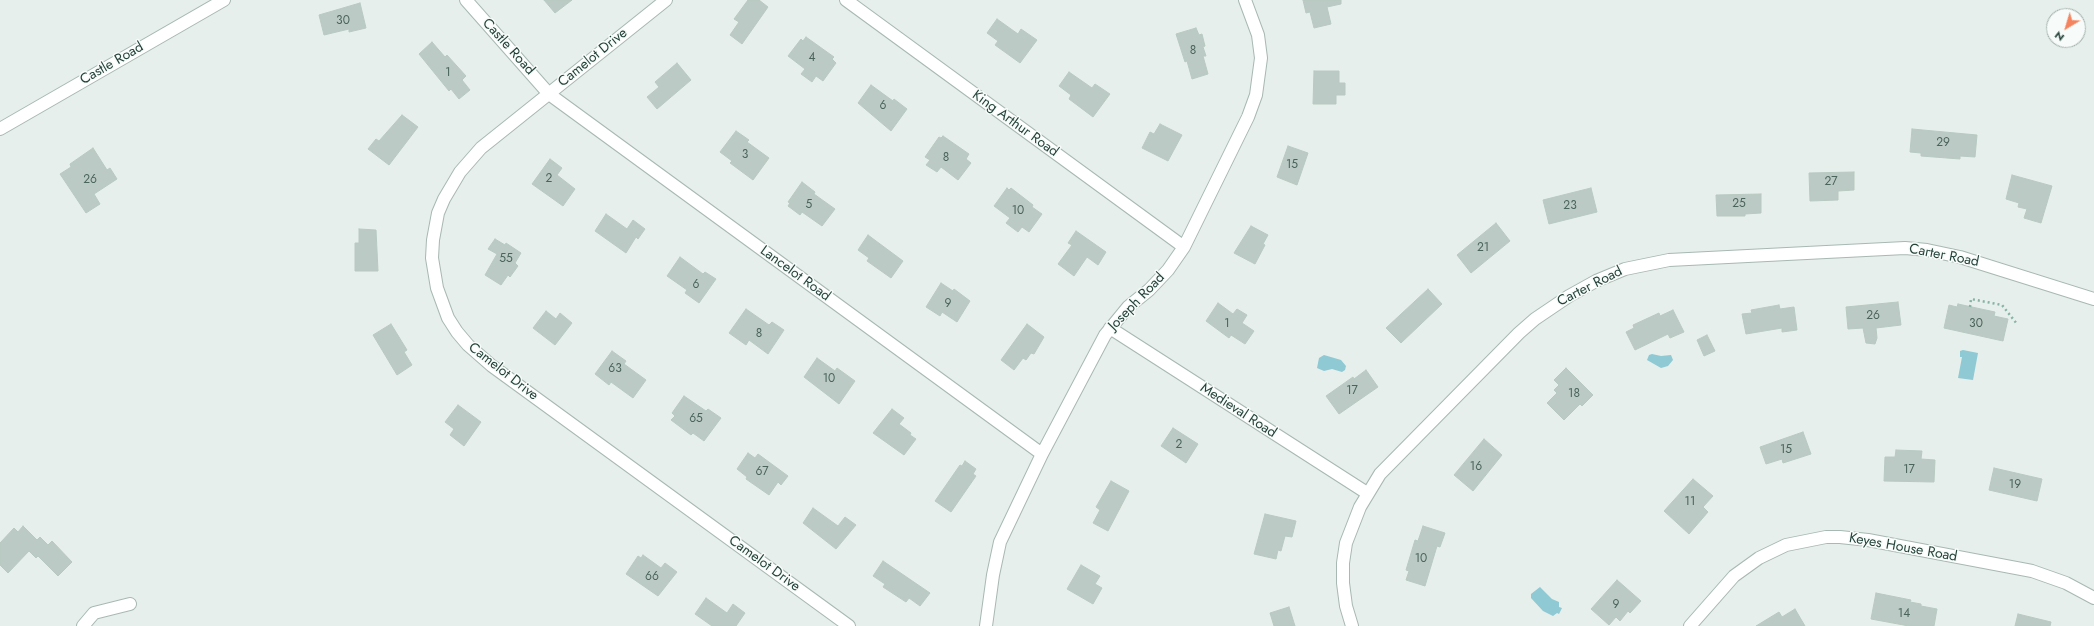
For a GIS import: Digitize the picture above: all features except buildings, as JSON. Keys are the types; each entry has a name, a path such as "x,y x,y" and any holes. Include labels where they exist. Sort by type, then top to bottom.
{"street":[{"name":"Castle Road","path":"0,129 224,0"},
{"name":"Castle Road","path":"466,0 549,94"},
{"name":"Camelot Drive","path":"666,0 481,148 460,172 444,199 438,213 433,240 432,258 436,288 448,318 468,345 492,366 849,626"},
{"name":"King Arthur Road","path":"846,0 1184,247"},
{"name":"Joseph Road","path":"986,626 993,574 1000,542 1042,454 1092,356 1110,328 1128,307 1149,290 1168,270 1184,247 1248,117 1256,95 1261,58 1258,35 1245,0"},
{"name":"Lancelot Road","path":"549,94 1042,454"},
{"name":"Carter Road","path":"1352,626 1346,606 1343,563 1346,543 1352,524 1367,493 1380,474 1535,319 1569,296 1596,281 1626,269 1669,260 1905,248 1927,250 1960,257 2094,299"},
{"name":"Medieval Road","path":"1110,328 1367,493"},
{"name":"Keyes House Road","path":"1690,626 1729,582 1759,558 1786,545 1826,537 1868,540 2032,571 2066,583 2094,598"},
{"path":"82,626 94,613 130,604"}],"path":[{"path":"1970,307 1971,299 2002,305 2017,324"}],"water":[{"path":"1963,350 1978,353 1973,380 1958,378 1962,357 1960,357 1960,351"},
{"path":"1652,354 1661,356 1671,355 1673,360 1668,366 1661,368 1647,360 1649,355"},
{"path":"1324,355 1341,360 1346,366 1345,370 1342,372 1332,369 1324,371 1317,368 1319,358"},
{"path":"1540,587 1552,599 1559,602 1559,607 1562,608 1559,614 1557,613 1553,616 1543,611 1531,598 1531,594"}]}
